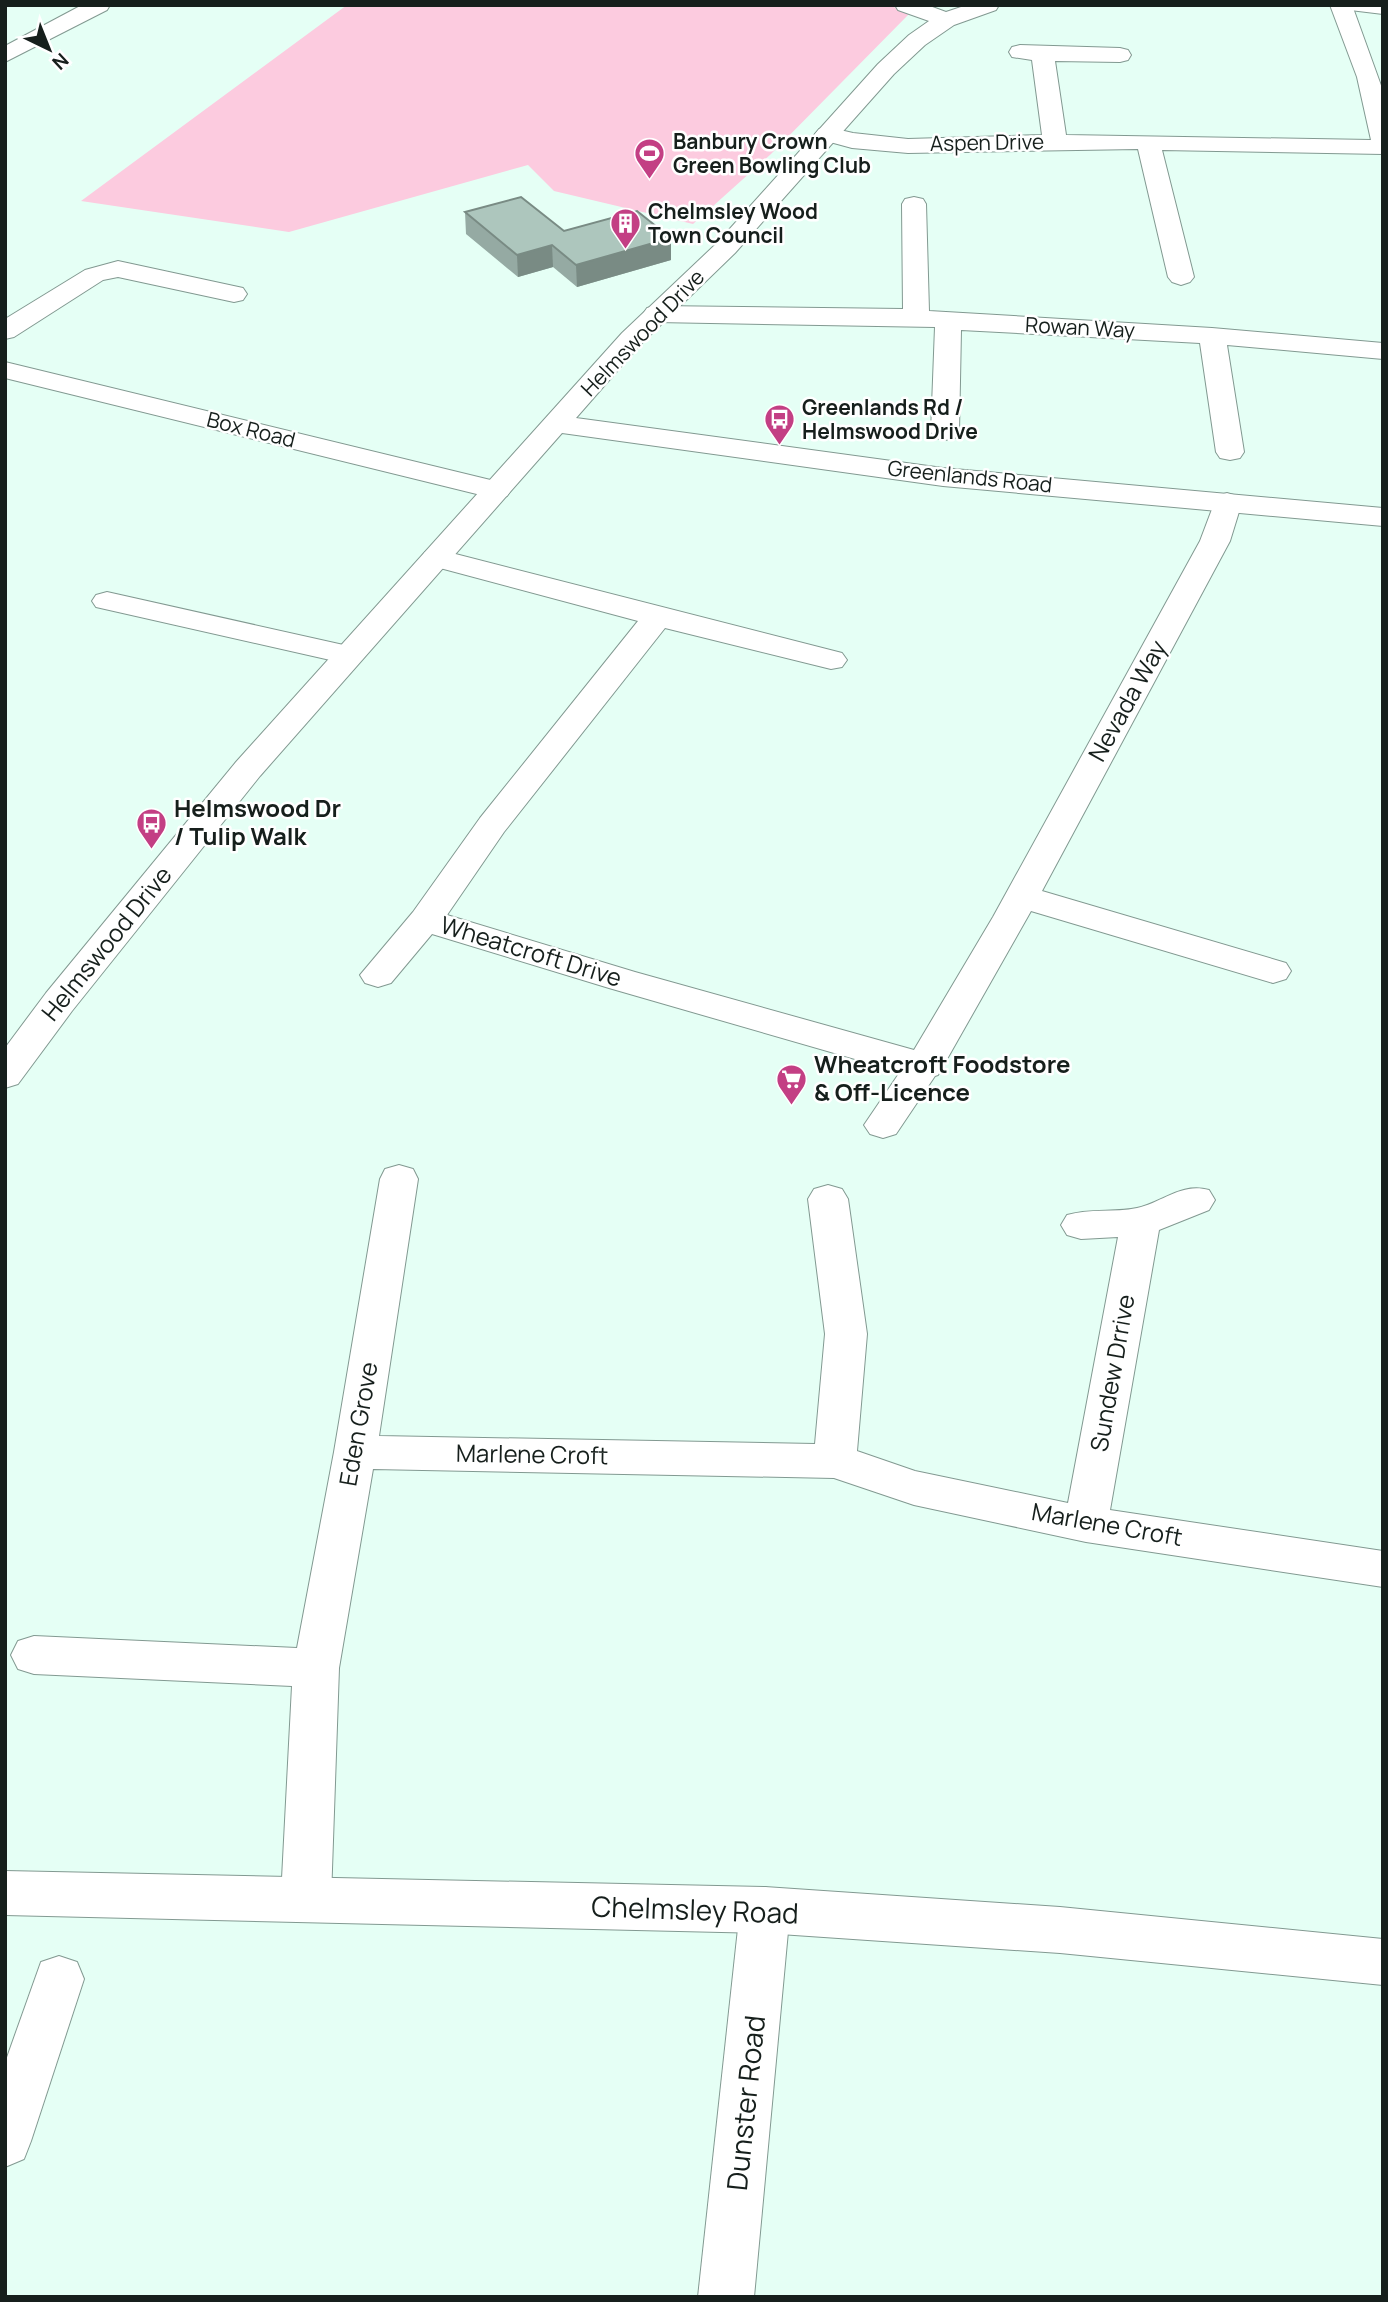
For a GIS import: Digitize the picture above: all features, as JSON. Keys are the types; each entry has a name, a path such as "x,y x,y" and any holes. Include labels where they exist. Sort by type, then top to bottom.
{"street":[{"path":"5,55 99,5"},
{"path":"906,5 946,20"},
{"name":"Helmswood Drive","path":"5,1075 59,1002 248,769 656,314 726,248 886,69 917,40 946,20 988,5"},
{"path":"1341,5 1375,77 1383,141"},
{"path":"1358,5 1383,6"},
{"path":"1020,52 1120,55"},
{"path":"1043,54 1055,142"},
{"name":"Aspen Drive","path":"827,134 853,143 891,145 1055,142 1383,147"},
{"path":"1148,143 1181,277"},
{"path":"914,205 916,317"},
{"path":"5,331 94,275 107,271 118,270 234,294"},
{"name":"Rowan Way","path":"656,314 916,317 1212,336 1383,351"},
{"path":"944,432 948,321"},
{"path":"1212,336 1230,452"},
{"name":"Box Road","path":"5,370 497,490"},
{"name":"Greenlands Road","path":"558,424 943,477 1383,517"},
{"name":"Nevada Way","path":"883,1125 925,1066 1024,897 1080,788 1215,541 1227,502"},
{"path":"436,558 831,660"},
{"path":"107,601 348,656"},
{"name":"Wheatcroft Drive","path":"658,617 492,825 425,919 622,980 925,1066"},
{"path":"1024,897 1273,971"},
{"path":"378,975 425,919"},
{"name":"Eden Grove","path":"306,1898 316,1668 355,1452 399,1179"},
{"path":"828,1199 846,1334 835,1461"},
{"path":"1081,1225 1140,1222 1195,1200"},
{"name":"Sundew Drrive","path":"1086,1524 1140,1222"},
{"name":"Marlene Croft","path":"355,1452 835,1461 914,1488 1086,1524 1383,1569"},
{"path":"34,1655 316,1668"},
{"name":"Chelmsley Road","path":"5,1893 765,1910 1060,1930 1383,1962"},
{"name":"Dunster Road","path":"726,2297 765,1910"},
{"path":"5,2141 59,1979"}],"shaded area":[{"path":"347,5 888,5 910,13 771,154 693,224 554,191 528,165 289,232 81,201"}],"building":[{"path":"521,197 564,231 637,211 671,238 576,265 552,245 517,255 465,212"}],"place":[{"name":"Banbury Crown Green Bowling Club","path":"650,181"},
{"name":"Chelmsley Wood Town Council","path":"625,251"},
{"name":"Greenlands Rd / Helmswood Drive","path":"779,447"},
{"name":"Helmswood Dr / Tulip Walk","path":"151,850"},
{"name":"Wheatcroft Foodstore & Off-Licence","path":"791,1106"}]}
